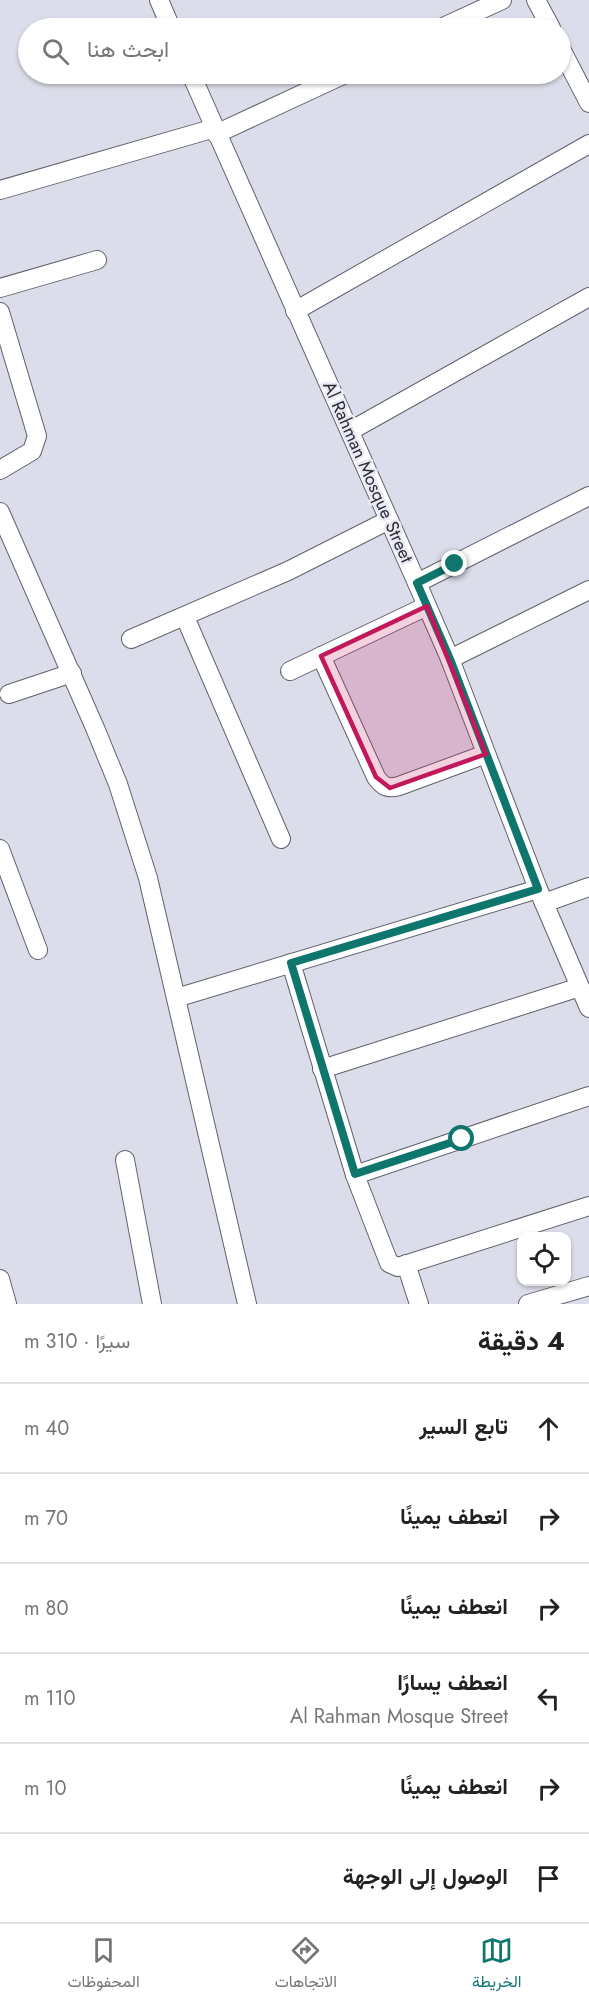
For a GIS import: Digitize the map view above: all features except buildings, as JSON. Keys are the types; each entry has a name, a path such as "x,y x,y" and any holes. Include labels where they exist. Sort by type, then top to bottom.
{"street":[{"path":"463,18 502,0"},
{"path":"536,0 546,18"},
{"path":"163,1 168,18"},
{"path":"571,67 589,103"},
{"name":"Al Rahman Mosque Street","path":"195,84 450,659 541,896 581,976 589,1008"},
{"path":"0,190 216,131 322,84"},
{"path":"295,311 589,144"},
{"path":"0,288 97,260"},
{"path":"350,431 589,297"},
{"path":"0,312 4,338 37,436 32,451 0,470"},
{"path":"417,583 589,496"},
{"path":"0,512 72,673 118,784 133,828 148,878 247,1304"},
{"path":"131,639 288,571 389,520"},
{"path":"450,659 589,590"},
{"path":"290,671 427,606"},
{"path":"185,617 281,839"},
{"path":"321,656 381,785 390,788 399,786 486,754"},
{"path":"9,694 72,673"},
{"path":"0,849 38,950"},
{"path":"176,998 291,963 541,896 589,887"},
{"path":"291,963 355,1174 386,1259 393,1266 406,1264 589,1206"},
{"path":"322,1069 581,976"},
{"path":"355,1174 589,1096"},
{"path":"125,1160 152,1304"},
{"path":"406,1264 419,1304"},
{"path":"0,1279 7,1304"},
{"path":"528,1304 589,1286"}],"highlighted area":[{"path":"427,606 486,754 390,788 376,777 321,656"}],"route":[{"path":"455,564 417,583 450,659 538,889 291,963 355,1174 462,1139"}]}
